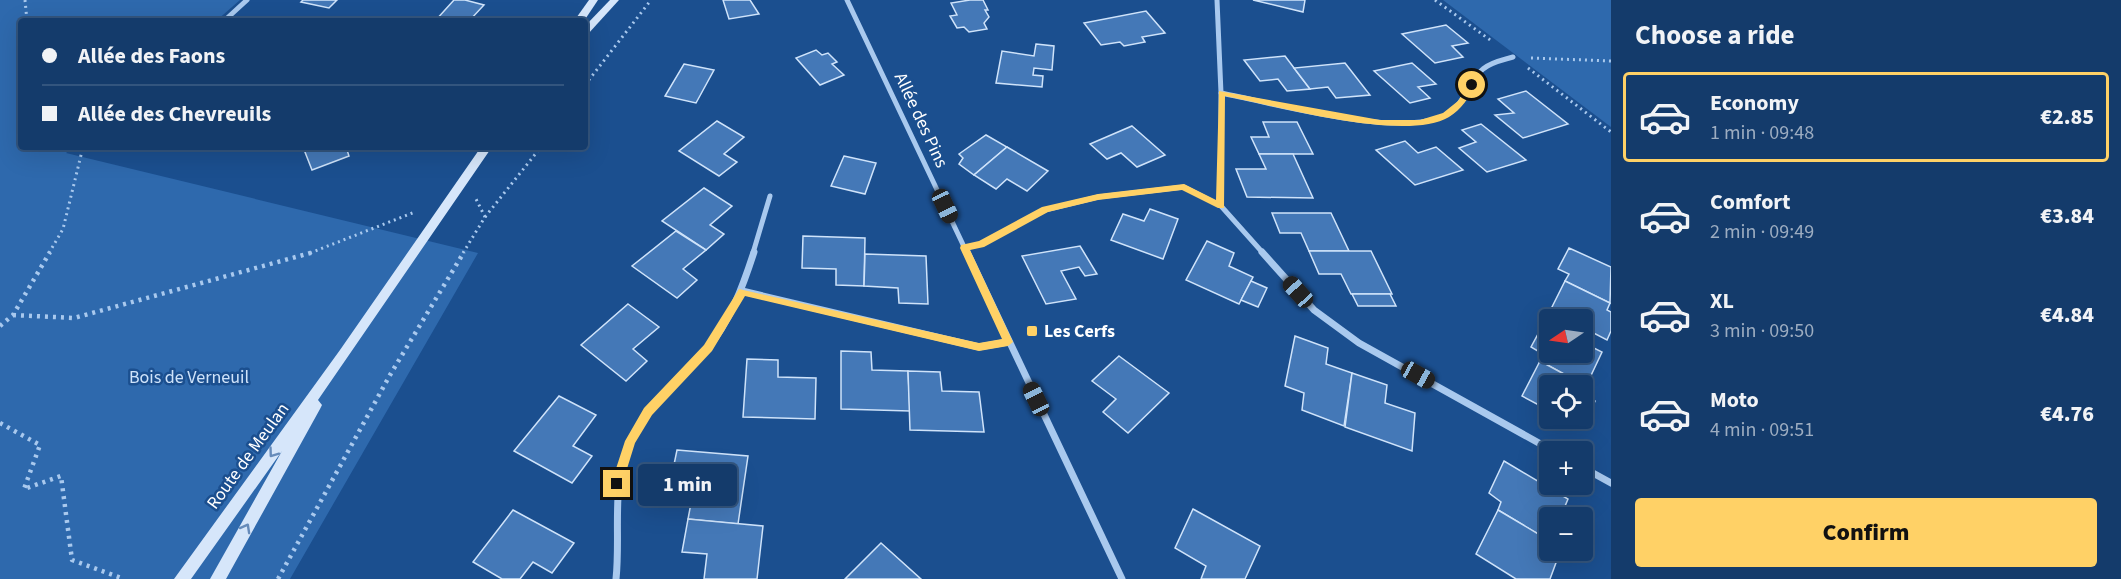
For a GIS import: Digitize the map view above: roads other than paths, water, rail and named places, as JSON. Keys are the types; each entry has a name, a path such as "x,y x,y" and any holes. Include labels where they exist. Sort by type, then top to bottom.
{"main road":[{"path":"581,18 594,0"},
{"path":"588,29 615,0"},
{"name":"Route de Meulan","path":"182,579 344,354 485,150"},
{"name":"Route de Meulan","path":"218,579 344,354"}],"street":[{"path":"227,18 248,0"},
{"name":"Allée des Pins","path":"847,0 1122,579"},
{"path":"1217,0 1221,93 1221,206"},
{"path":"1221,93 1380,123 1421,123 1446,115 1460,103 1484,68 1513,57"},
{"path":"964,248 981,244 1045,210 1098,197 1184,187 1221,206 1314,310 1350,336 1539,443"},
{"path":"616,579 619,551 617,484 630,441 648,411 708,348 742,291 770,196"},
{"path":"742,291 979,347 1008,342"},
{"path":"1593,473 1611,483"}],"place":[{"name":"Les Cerfs","path":"1032,331"}],"park label":[{"name":"Bois de Verneuil","path":"189,377"}]}
